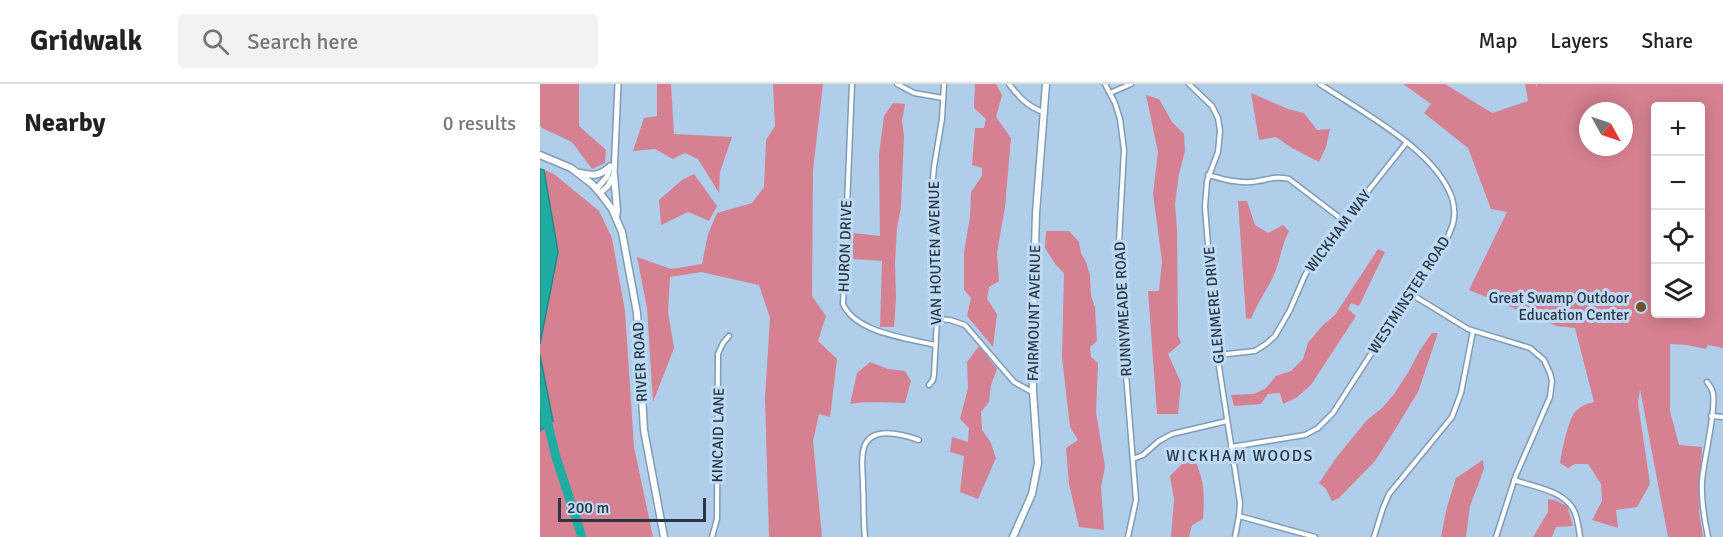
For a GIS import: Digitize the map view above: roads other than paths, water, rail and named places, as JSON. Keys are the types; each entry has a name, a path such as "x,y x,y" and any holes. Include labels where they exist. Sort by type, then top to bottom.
{"main road":[{"name":"FAIRMOUNT AVENUE","path":"1013,537 1027,508 1037,473 1038,450 1032,358 1035,225 1046,84"},
{"name":"RIVER ROAD","path":"542,156 579,173 598,191 616,219 625,247 637,313 644,430 664,537"},
{"path":"579,173 598,175 610,167"},
{"path":"614,175 616,219"}],"street":[{"path":"598,191 608,186 614,175 618,84"},
{"name":"HURON DRIVE","path":"852,84 843,304 849,314 873,330 935,345"},
{"path":"897,84 914,93 943,98"},
{"name":"VAN HOUTEN AVENUE","path":"929,385 934,375 937,319 932,190 944,84"},
{"path":"1009,84 1026,104 1043,112"},
{"name":"RUNNYMEADE ROAD","path":"1105,84 1115,103 1124,137 1118,260 1136,500 1128,537"},
{"path":"1110,93 1131,84"},
{"name":"GLENMERE DRIVE","path":"1189,84 1212,105 1219,124 1219,146 1206,181 1205,207 1218,355 1240,502 1235,537"},
{"name":"WESTMINSTER ROAD","path":"1231,447 1299,437 1318,428 1333,413 1451,231 1454,207 1448,190 1424,157 1407,142 1320,84"},
{"name":"WICKHAM WAY","path":"1218,355 1255,351 1275,336 1318,254 1407,142"},
{"path":"598,191 614,160"},
{"path":"1208,174 1237,182 1279,177 1289,179 1344,221"},
{"path":"1411,294 1473,332 1530,348 1544,360 1550,373 1552,390 1548,404 1514,480 1496,537"},
{"path":"937,319 965,325 1014,382 1025,390 1033,392"},
{"path":"1374,537 1389,494 1452,417 1461,393 1473,332"},
{"name":"KINCAID LANE","path":"712,537 717,519 718,354 729,336"},
{"path":"1707,382 1713,390 1702,494 1708,537"},
{"path":"1712,416 1723,417"},
{"path":"1133,459 1143,455 1159,441 1172,434 1227,421"},
{"path":"865,537 862,465 864,447 871,438 882,433 899,434 919,440"},
{"path":"1514,480 1558,494 1563,498 1575,513 1580,537"},
{"path":"1239,516 1315,537"}],"waterway":[{"path":"540,391 556,457 582,537"}],"place":[{"name":"Great Swamp Outdoor Education Center","path":"1641,307"}],"district":[{"name":"WICKHAM WOODS","path":"1240,455"}]}
